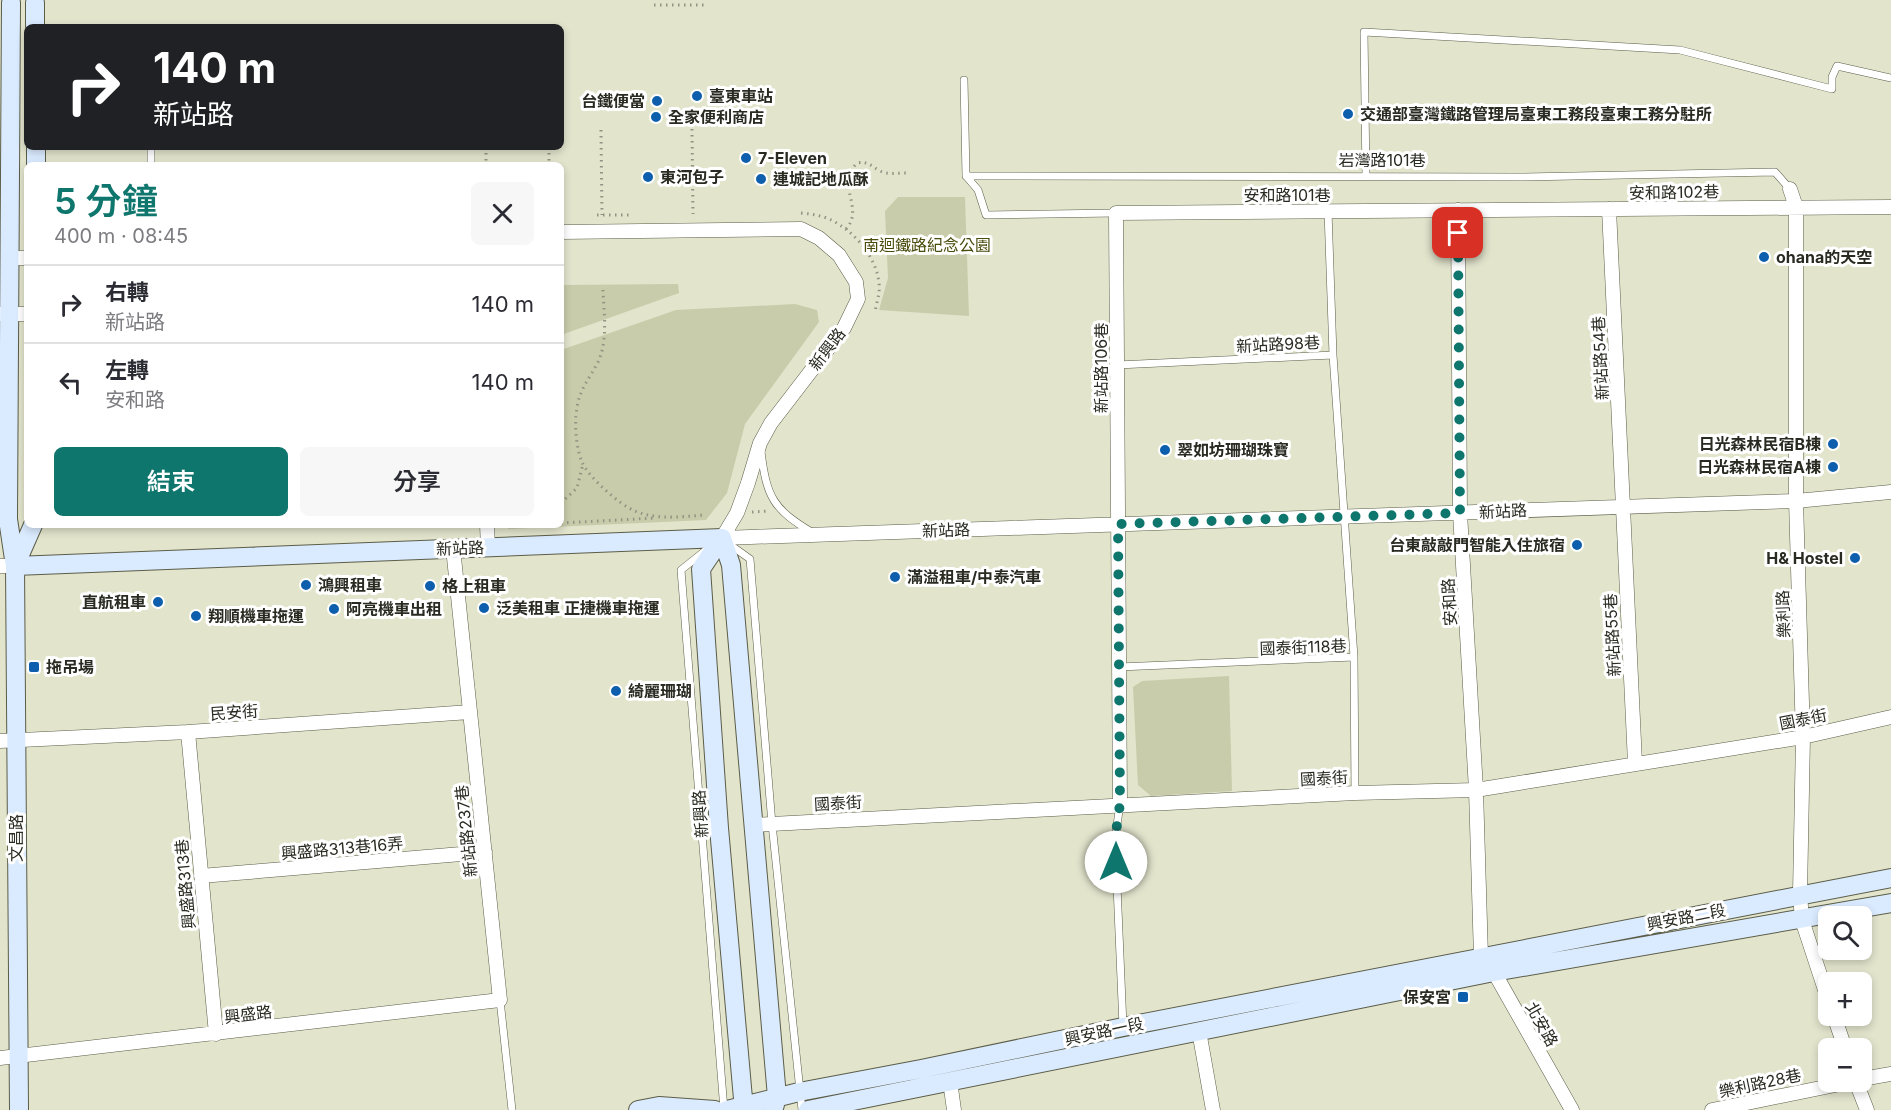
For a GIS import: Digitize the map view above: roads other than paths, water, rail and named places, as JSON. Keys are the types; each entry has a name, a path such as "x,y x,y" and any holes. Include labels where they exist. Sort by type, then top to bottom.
{"street":[{"name":"文昌路","path":"11,3 19,258 13,314 7,566 9,1057 19,1110"},
{"path":"35,3 35,24"},
{"name":"樂利路","path":"1790,189 1796,207 1796,501 1803,736 1800,894 1802,920 1819,972"},
{"name":"安和路102巷","path":"1458,210 1891,207"},
{"name":"新站路54巷","path":"1609,209 1623,506"},
{"name":"安和路101巷","path":"1116,213 1458,210"},
{"name":"安和路","path":"1458,210 1460,513 1476,790 1481,957"},
{"name":"新站路106巷","path":"1116,213 1120,804"},
{"name":"新興路","path":"564,232 801,229 819,238 840,255 856,282 858,299 844,328 771,423 760,443 736,513 701,569 710,828 735,1109"},
{"name":"新站路","path":"7,566 816,534 1796,501 1891,492"},
{"name":"新站路55巷","path":"1623,506 1635,763"},
{"name":"文昌路","path":"7,566 31,528"},
{"path":"487,528 488,546"},
{"path":"722,538 731,565 775,1103"},
{"name":"新站路237巷","path":"453,548 500,1000"},
{"name":"民安街","path":"8,740 188,732 470,712"},
{"name":"國泰街","path":"752,825 1120,804 1476,790 1803,736 1891,717"},
{"name":"興盛路313巷","path":"188,732 216,1034"},
{"name":"興盛路313巷16弄","path":"201,876 485,852"},
{"name":"興安路二段","path":"1481,957 1891,878"},
{"name":"興安路二段","path":"1494,972 1891,903"},
{"name":"北安路","path":"1481,957 1494,972 1572,1110"},
{"name":"興安路一段","path":"735,1109 775,1103 799,1092 1481,957"},
{"name":"興安路一段","path":"807,1110 1494,972"},
{"name":"興盛路","path":"9,1057 500,1000"},
{"path":"1199,1031 1213,1110"},
{"path":"1872,1077 1891,1074"},
{"path":"950,1081 954,1110"},
{"name":"樂利路28巷","path":"1712,1110 1818,1088"},
{"path":"1860,1092 1867,1110"},
{"path":"638,1110 659,1106 715,1110"}],"lane":[{"path":"1366,176 1364,32 1680,50 1833,89 1832,77 1837,66 1891,78"},
{"path":"964,80 966,176 978,190 986,215 1116,213"},
{"name":"岩灣路101巷","path":"966,176 1521,177 1775,172 1790,189"},
{"name":"新站路98巷","path":"1117,365 1333,355 1328,211"},
{"path":"1333,355 1354,657"},
{"path":"760,443 764,479 772,500 794,521 816,534"},
{"path":"722,538 750,559 772,824 802,1110"},
{"name":"國泰街118巷","path":"1119,667 1354,657 1355,793"},
{"path":"1120,804 1115,839 1123,1027"},
{"name":"新站路237巷","path":"500,1000 512,1110"}],"place":[{"name":"臺東車站","path":"697,96"},
{"name":"台鐵便當","path":"657,101"},
{"name":"交通部臺灣鐵路管理局臺東工務段臺東工務分駐所","path":"1348,114"},
{"name":"全家便利商店","path":"656,117"},
{"name":"7-Eleven","path":"746,158"},
{"name":"東河包子","path":"648,177"},
{"name":"連城記地瓜酥","path":"761,179"},
{"name":"ohana的天空","path":"1764,257"},
{"name":"日光森林民宿B棟","path":"1833,444"},
{"name":"翠如坊珊瑚珠寶","path":"1165,450"},
{"name":"日光森林民宿A棟","path":"1833,467"},
{"name":"台東敲敲門智能入住旅宿","path":"1577,545"},
{"name":"H& Hostel","path":"1855,558"},
{"name":"滿溢租車/中泰汽車","path":"895,577"},
{"name":"鴻興租車","path":"306,585"},
{"name":"格上租車","path":"430,586"},
{"name":"直航租車","path":"158,602"},
{"name":"泛美租車 正捷機車拖運","path":"484,608"},
{"name":"阿亮機車出租","path":"334,609"},
{"name":"翔順機車拖運","path":"196,616"},
{"name":"拖吊場","path":"34,667"},
{"name":"綺麗珊瑚","path":"616,691"},
{"name":"保安宮","path":"1463,997"}],"park label":[{"name":"南迴鐵路紀念公園","path":"927,245"}]}
